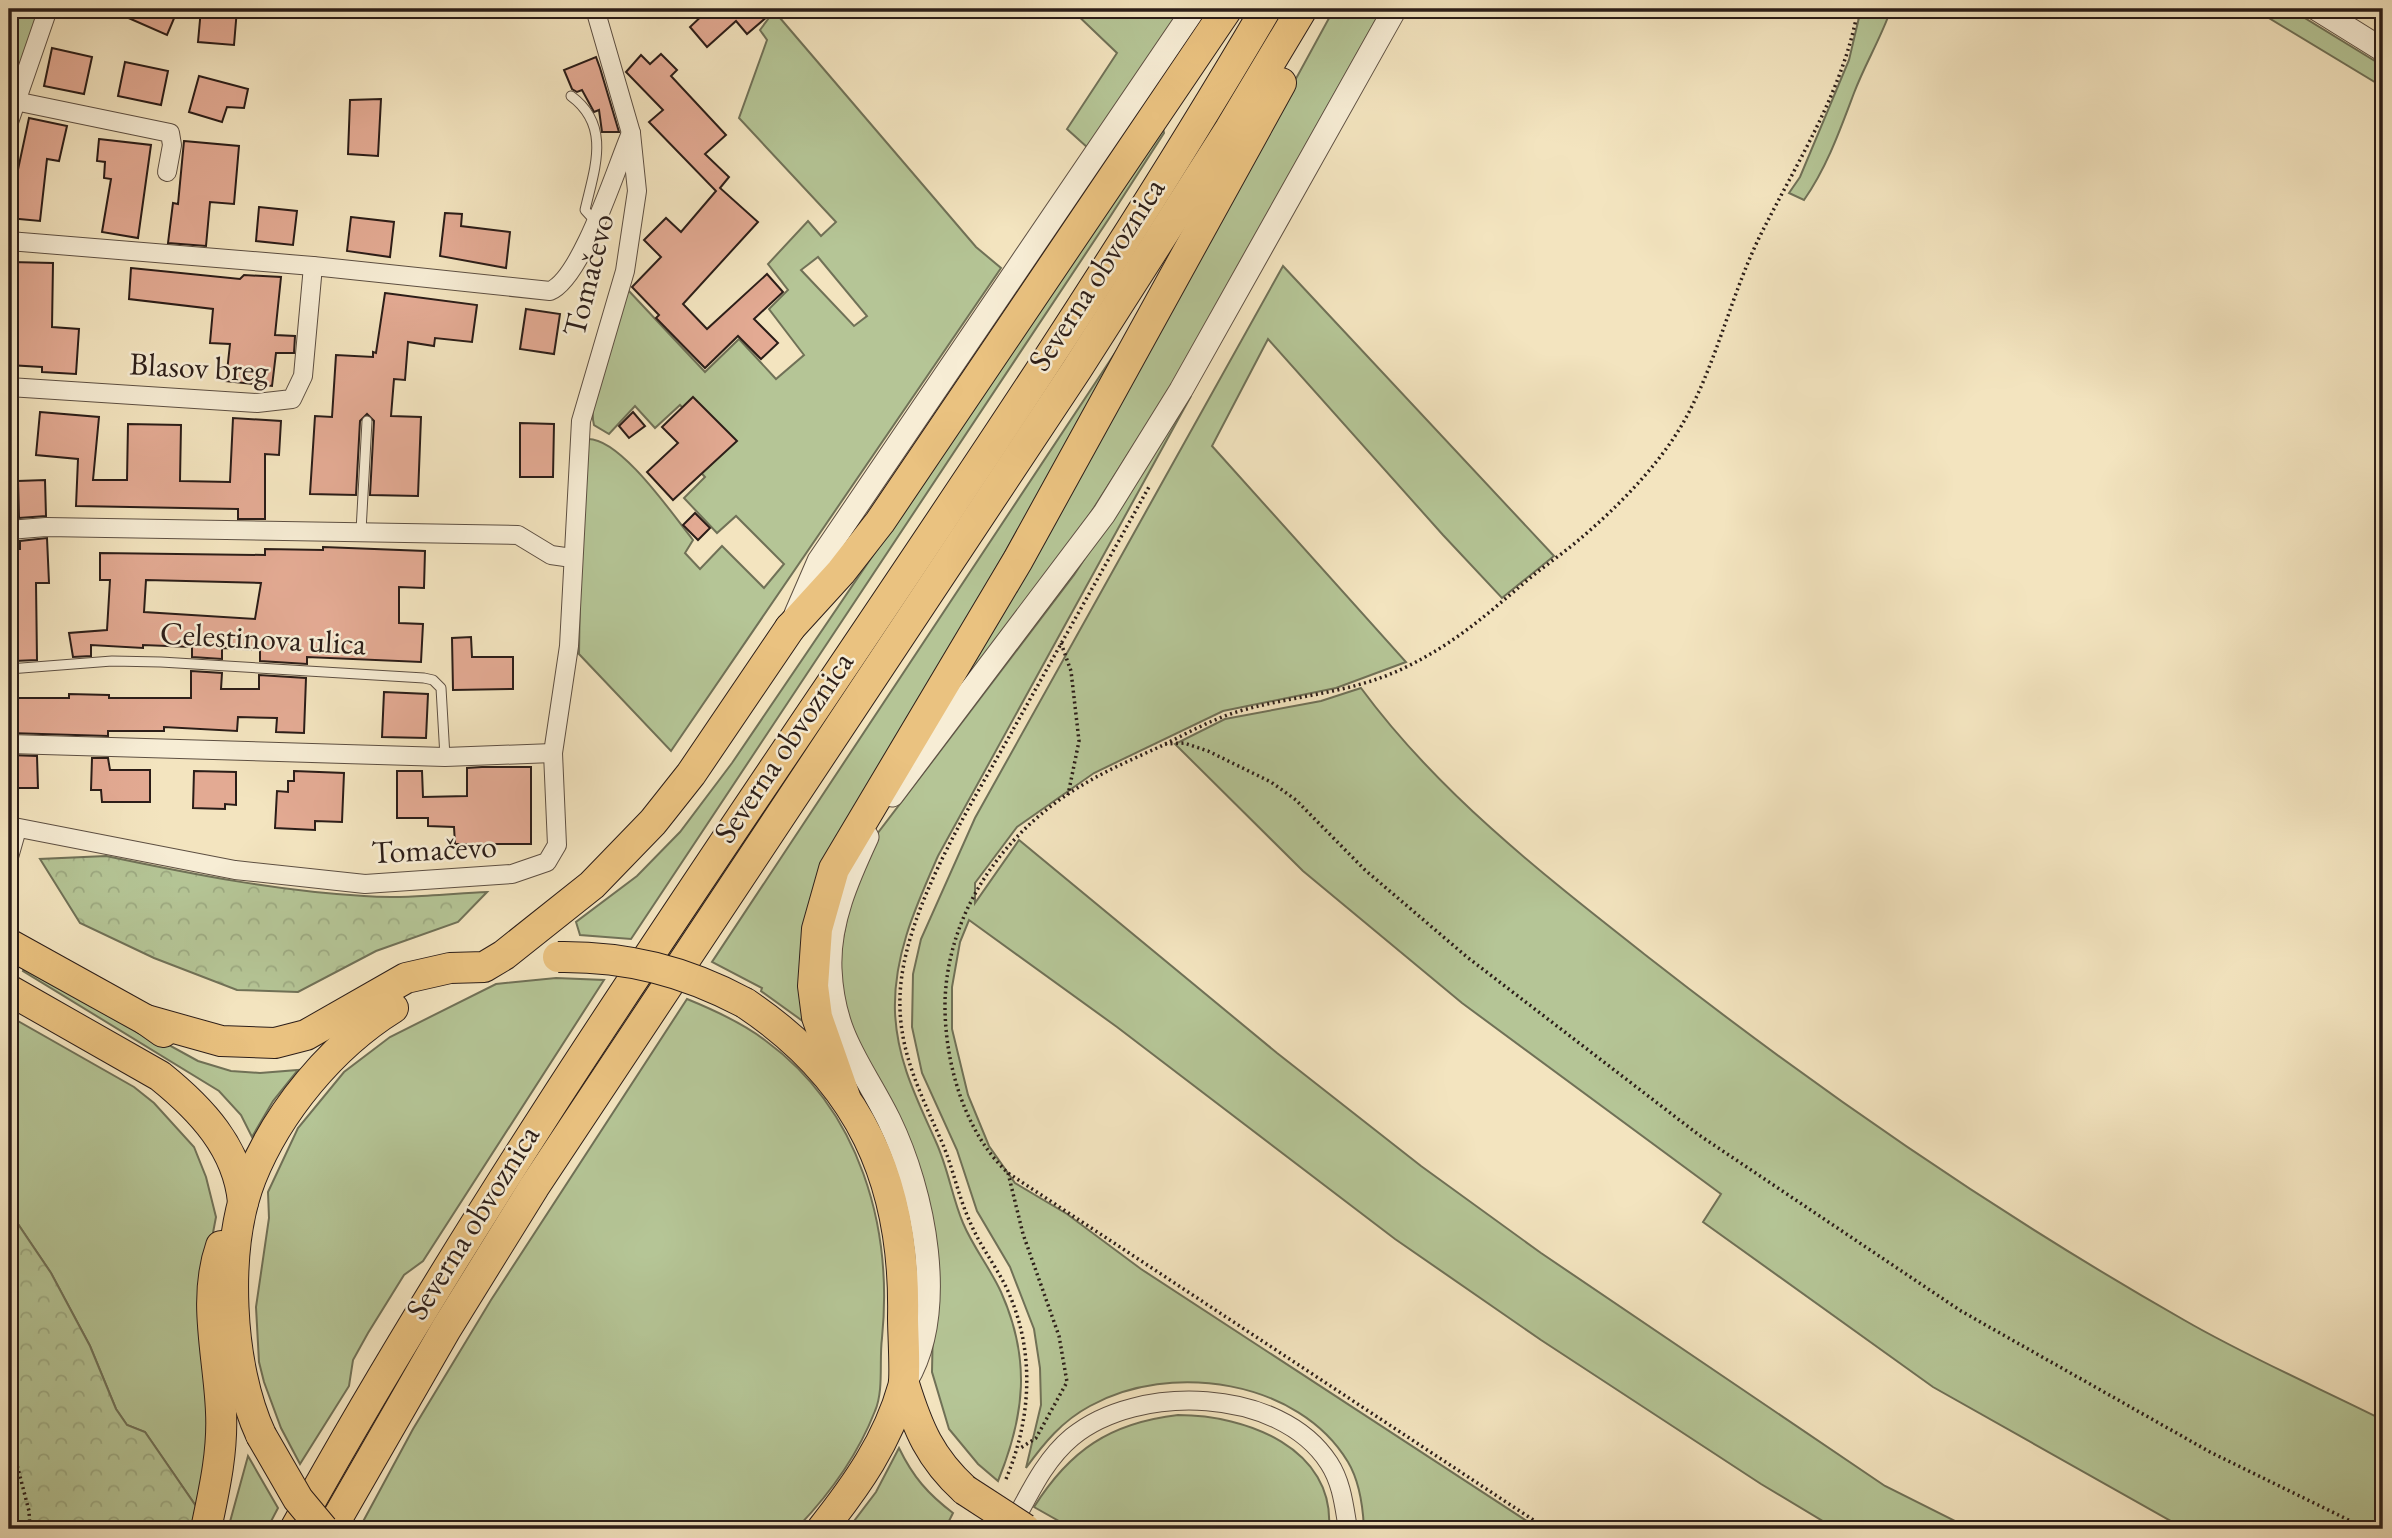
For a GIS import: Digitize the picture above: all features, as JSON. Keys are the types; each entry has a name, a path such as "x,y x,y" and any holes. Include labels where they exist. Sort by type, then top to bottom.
{"main road":[{"path":"9,944 146,1020 181,1045 221,1059 250,1063 275,1061 308,1053 360,1029 420,995 484,967 523,941 592,885 640,837 691,774 790,628 880,522 1227,9"},
{"name":"Severna obvoznica","path":"295,1529 390,1361 447,1268 570,1076 1057,342 1266,9"},
{"path":"845,1097 817,1017 813,986 817,929 834,869 1018,560 1294,61 1303,9"},
{"name":"Severna obvoznica","path":"331,1529 446,1329 534,1187 1077,369 1230,130 1303,9"},
{"path":"146,1020 221,1041 275,1043 306,1035 406,978 450,968 484,967 517,960 558,957 621,959 649,965 694,978 745,1003 797,1041 845,1097 873,1145 892,1201 903,1282 904,1384 929,1449 937,1462 965,1490 1025,1529"},
{"path":"9,990 160,1076 212,1127 227,1149 241,1181 243,1202 235,1273 239,1367 232,1473 216,1529"},
{"path":"206,1529 220,1453 221,1414 212,1314 215,1273 227,1230 243,1202 261,1156 292,1106 360,1029"},
{"path":"239,1367 245,1394 261,1435 298,1499 323,1529"},
{"path":"822,1529 867,1469 904,1384"}],"street":[{"path":"9,122 48,9"},
{"name":"Tomačevo","path":"13,827 235,870 334,882 401,883 512,874 540,866 556,852 553,753 569,646 581,421 625,271 635,219 636,164 631,133 594,9"},
{"path":"790,628 819,561 1194,9"},
{"path":"904,1384 923,1346 927,1318 927,1274 922,1226 911,1178 896,1137 850,1054 836,1011 830,968 831,944 846,883 867,836 897,788 1104,514 1181,390 1395,9"},
{"path":"2316,9 2383,50"},
{"path":"15,101 170,133 172,145 167,172"},
{"path":"9,241 313,266 550,291 559,287 569,276 631,133"},
{"name":"Blasov breg","path":"9,387 257,403 292,399 303,376 313,266"},
{"path":"9,530 46,527 517,535 551,555 572,558"},
{"path":"9,744 445,757 553,753"},
{"path":"9,857 13,827"},
{"path":"1010,1529 1044,1469 1074,1436 1100,1420 1135,1407 1185,1399 1219,1403 1254,1412 1306,1438 1319,1450 1335,1475 1345,1525"}],"lane":[{"path":"571,96 586,110 596,130 598,144 594,180 584,210 595,221"},
{"path":"361,531 367,421"},
{"name":"Celestinova ulica","path":"9,669 112,661 162,662 424,678 433,680 442,688 445,757"}],"path":[{"path":"1547,1529 1008,1173 983,1144 956,1081 945,1019 949,961 966,910 1003,852 1020,832 1068,795 1090,780 1223,716 1248,708 1325,694 1400,670 1428,656 1470,631 1582,537 1621,499 1656,459 1686,417 1751,255 1787,190 1831,96 1858,9"},
{"path":"1006,1479 1018,1449 1027,1387 1019,1325 1002,1279 970,1224 946,1153 913,1080 902,1032 901,983 915,925 944,858 1153,480"},
{"path":"1061,643 1071,671 1079,741 1068,795"},
{"path":"1163,744 1184,743 1208,751 1271,782 1296,800 1365,870 1478,965 1699,1135 1961,1311 2210,1452 2367,1529"},
{"path":"1008,1173 1023,1234 1059,1336 1067,1382 1036,1437 1027,1446 1018,1449"},
{"path":"9,1434 29,1511 30,1529"}],"green space":[{"path":"9,9 42,9 9,106"},
{"path":"1071,9 1124,9 1129,14 1134,9 1183,9 1088,148 1067,129 1117,53"},
{"path":"1334,9 1382,9 1172,385 1076,536 970,677 966,677 964,674 1066,500"},
{"path":"1861,9 1891,9 1820,175 1804,200 1789,193 1800,177 1849,60"},
{"path":"2254,9 2290,9 2383,66 2383,87"},
{"path":"774,11 976,247 1001,268 671,751 579,654 581,530 587,439 615,450 645,479 693,540 685,553 700,569 722,546 764,588 784,564 736,516 717,533 684,498 705,477 685,455 707,433 680,405 655,428 635,406 609,434 594,425 593,412 604,358 628,290 705,372 739,339 776,379 804,355 769,309 788,290 768,264 808,221 821,236 836,222 739,118 767,40 760,30","holes":["818,257 867,316 854,326 801,270"]},
{"path":"1163,128 1164,133 1108,220 631,939 580,935 576,922 637,876 680,832 732,763"},
{"path":"1283,266 1554,556 1502,598 1268,339 1212,446 1406,662 1336,688 1223,711 1094,773 1017,827 975,883 975,903 1019,840 1277,1053 1421,1166 1541,1253 1885,1486 1971,1529 1836,1529 1761,1484 1541,1340 1395,1239 1117,1027 969,920 960,942 952,987 952,1029 968,1095 989,1146 1015,1183 1067,1214 1141,1269 1539,1529 1364,1529 1362,1503 1355,1478 1348,1462 1326,1434 1298,1412 1266,1396 1231,1386 1194,1382 1157,1384 1122,1392 1071,1418 1047,1441 1026,1468 1041,1405 1040,1368 1034,1329 1010,1267 977,1211 957,1150 922,1073 912,1027 913,974 921,939 975,818"},
{"path":"1121,344 1125,344 846,829 804,1022 761,991 762,988 712,962"},
{"path":"1191,396 938,856 914,913 898,971 895,1012 904,1063 940,1152 963,1223 1001,1292 1017,1341 1021,1387 1019,1410 998,1481 978,1464 949,1429 932,1372 934,1274 875,1080 842,1003 840,953 851,898 871,842 1074,575"},
{"path":"1361,688 1424,763 1495,832 1609,927 1777,1055 1909,1148 2114,1279 2233,1347 2383,1420 2383,1529 2185,1529 1933,1387 1703,1222 1721,1194 1462,1003 1303,871 1175,744 1225,719 1321,701"},
{"path":"106,856 234,881 331,894 394,897 487,892 458,922 376,951 298,992 237,990 154,958 80,923 40,859"},
{"path":"25,966 198,1061 231,1071 260,1073 298,1070 273,1101 252,1137 241,1115 219,1091 23,971"},
{"path":"556,978 604,980 423,1261 404,1275 353,1360 349,1386 300,1464 281,1428 264,1382 259,1362 256,1307 269,1218 268,1192 298,1128 344,1072 390,1037 496,984"},
{"path":"687,999 748,1028 798,1069 825,1101 847,1136 863,1174 875,1213 882,1254 884,1296 878,1403 851,1459 820,1502 796,1529 359,1529 413,1429 491,1300"},
{"path":"9,1016 134,1087 154,1103 194,1147 206,1177 216,1217 207,1264 214,1414 200,1512 145,1432 127,1425 116,1409 90,1346 51,1273 18,1224 9,1200"},
{"path":"9,1200 18,1224 51,1273 90,1346 116,1409 127,1425 145,1432 200,1512 194,1529 9,1529"},
{"path":"1178,1415 1231,1421 1281,1442 1302,1457 1318,1477 1327,1501 1329,1529 1073,1529 1034,1507 1062,1470 1094,1443 1132,1425"},
{"path":"899,1448 922,1484 953,1513 945,1529 887,1523 848,1529 876,1492"},
{"path":"248,1456 278,1508 267,1529 228,1529"}],"building":[{"path":"108,9 178,9 167,35"},
{"path":"201,9 237,9 234,45 198,42"},
{"path":"709,9 776,9 747,34 736,21 707,47 690,27"},
{"path":"52,48 92,57 84,94 44,86"},
{"path":"661,54 677,70 671,76 726,135 705,154 729,177 720,188 758,222 683,304 707,329 767,274 783,292 754,319 778,343 761,359 738,336 705,368 656,318 659,315 632,287 661,257 644,240 666,218 681,232 716,191 649,122 663,110 626,72 641,55 650,64"},
{"path":"596,57 619,132 602,132 599,110 594,112 582,90 577,92 572,89 564,70"},
{"path":"125,62 168,71 161,105 118,96"},
{"path":"199,76 248,89 244,108 227,107 222,122 189,112"},
{"path":"381,99 378,156 348,154 350,100"},
{"path":"29,118 67,126 59,161 47,159 40,221 9,218 9,178 16,179"},
{"path":"99,139 151,145 138,238 102,232 111,179 104,178 105,162 97,161"},
{"path":"184,141 239,146 234,204 210,202 206,246 168,243 173,203 178,204"},
{"path":"259,207 297,211 293,245 256,241"},
{"path":"445,213 462,214 461,226 510,232 506,268 440,256"},
{"path":"351,217 394,222 390,257 347,251"},
{"path":"11,262 53,263 52,327 79,329 76,374 42,372 42,367 9,365"},
{"path":"131,268 240,279 244,275 281,277 275,335 295,336 294,353 276,353 272,386 226,381 230,344 210,343 213,309 129,299"},
{"path":"385,293 477,305 472,342 435,338 434,346 408,342 405,380 394,379 391,416 421,417 418,496 370,495 374,421 367,414 360,421 356,495 310,494 315,416 332,417 336,355 373,357 373,352 376,353"},
{"path":"526,309 560,314 554,354 520,349"},
{"path":"693,397 737,441 673,500 647,472 678,443 662,427"},
{"path":"40,412 99,417 93,480 127,480 128,424 181,425 180,481 230,482 233,418 281,421 279,455 265,454 265,519 238,519 238,509 76,506 78,459 36,455"},
{"path":"633,412 645,426 629,438 619,426"},
{"path":"520,423 554,424 553,477 520,477"},
{"path":"45,480 46,516 19,518 18,481"},
{"path":"695,513 710,528 698,540 683,525"},
{"path":"47,538 49,583 36,583 37,660 14,661 14,646 9,646 9,549 20,549 20,541"},
{"path":"323,547 425,551 424,588 399,587 399,623 423,624 421,662 307,657 307,664 260,661 260,650 222,648 222,659 192,657 192,647 143,645 143,648 91,645 91,656 73,657 69,633 107,630 110,580 100,580 100,553 265,555 265,549 323,550","holes":["146,580 261,583 255,619 144,612"]},
{"path":"471,637 472,657 513,657 513,689 453,690 452,638"},
{"path":"191,671 222,673 221,689 259,689 259,675 306,678 304,733 276,732 277,718 238,717 237,731 164,727 164,731 108,731 108,736 9,733 9,698 69,698 69,694 109,695 109,698 191,698"},
{"path":"384,692 428,694 426,738 382,737"},
{"path":"9,755 37,756 38,788 9,788"},
{"path":"92,758 108,758 110,770 150,770 150,802 102,802 101,790 91,790"},
{"path":"531,767 531,844 455,844 454,827 428,826 428,818 397,818 397,771 422,771 423,797 467,796 467,768"},
{"path":"194,771 236,772 236,805 225,804 225,809 193,808"},
{"path":"294,771 344,773 342,822 315,821 315,830 275,828 277,791 288,792 288,781 294,781"}]}
